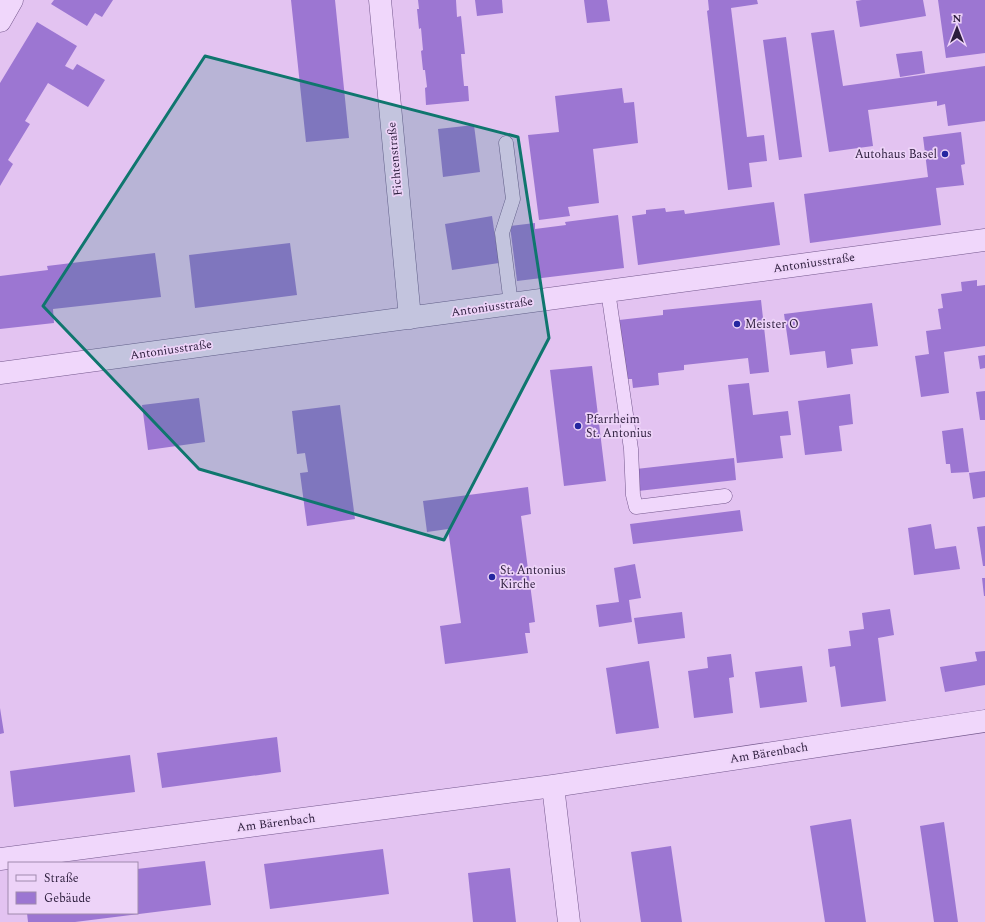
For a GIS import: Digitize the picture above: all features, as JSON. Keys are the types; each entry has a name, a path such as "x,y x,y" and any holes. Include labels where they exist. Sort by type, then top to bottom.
{"street":[{"path":"0,21 12,0"},
{"name":"Fichtenstraße","path":"380,0 410,318"},
{"name":"Antoniusstraße","path":"0,373 985,240"},
{"name":"Am Bärenbach","path":"0,858 553,786 985,721"},
{"path":"553,786 569,922"}],"lane":[{"path":"506,143 513,199 502,233 511,304"},
{"path":"608,291 631,449 633,495 636,507 725,496"}],"highlighted area":[{"path":"205,56 518,137 549,338 444,540 199,469 43,306"}],"building":[{"path":"54,0 113,0 102,17 95,13 87,26 51,4"},
{"path":"291,0 335,0 349,138 306,142"},
{"path":"418,0 456,0 457,17 461,16 465,54 461,54 464,86 468,86 469,101 426,105 425,88 427,87 421,51 423,50 421,28 419,29 417,9 419,9"},
{"path":"475,0 502,0 503,13 477,16"},
{"path":"584,0 607,0 610,21 587,23"},
{"path":"708,0 757,0 758,4 731,8 747,137 764,135 767,161 749,163 752,187 728,190 707,11 709,10"},
{"path":"923,0 926,16 860,27 856,1"},
{"path":"938,0 985,0 985,53 946,58"},
{"path":"37,22 77,46 65,66 73,70 77,64 105,80 88,107 48,83 25,121 30,124 8,160 13,164 0,186 0,83"},
{"path":"834,30 843,86 985,66 985,121 948,126 945,104 937,106 937,101 868,110 873,146 829,152 811,33"},
{"path":"786,37 802,157 779,160 763,40"},
{"path":"922,51 925,73 900,77 896,54"},
{"path":"622,88 624,103 634,102 638,143 593,149 599,203 568,207 570,216 539,220 528,135 559,132 555,96"},
{"path":"474,125 480,172 443,177 438,129"},
{"path":"961,132 965,164 961,165 964,185 936,188 941,225 810,243 804,194 928,177 923,137"},
{"path":"774,202 780,245 638,265 632,216 646,214 646,210 665,208 666,212 684,210 685,214"},
{"path":"618,215 624,268 517,281 510,226 535,223 535,229 566,225 565,222"},
{"path":"492,216 499,263 452,270 445,224"},
{"path":"290,243 297,295 195,308 189,255"},
{"path":"155,253 161,297 53,309 54,323 0,329 0,276 48,270 47,266"},
{"path":"977,280 977,286 985,285 985,346 944,352 949,393 921,397 915,356 929,354 926,331 941,329 938,309 943,308 941,294 962,291 961,282"},
{"path":"761,300 769,372 750,374 748,358 684,365 684,370 658,373 659,385 633,388 632,379 626,379 619,320 663,315 663,310"},
{"path":"872,303 878,346 851,349 853,364 827,368 825,351 790,355 784,314"},
{"path":"985,355 985,368 980,369 978,356"},
{"name":"Pfarrheim St. Antonius","path":"592,366 606,481 564,486 550,370"},
{"path":"749,383 753,415 788,411 791,435 780,436 783,458 737,463 728,385"},
{"path":"985,391 985,420 980,420 976,392"},
{"path":"850,394 853,424 839,426 842,451 805,455 798,401"},
{"path":"199,398 205,442 148,450 142,405"},
{"path":"340,405 355,519 307,526 300,473 308,472 305,453 297,454 292,411"},
{"path":"963,428 969,472 951,473 950,464 946,464 942,431"},
{"path":"734,458 736,480 638,491 636,469"},
{"path":"985,471 985,497 973,499 969,473"},
{"name":"St. Antonius Kirche","path":"528,487 531,514 521,516 535,622 529,623 530,633 525,633 528,653 445,664 440,626 461,623 448,529 427,532 423,501"},
{"path":"740,510 743,531 633,544 630,524"},
{"path":"931,524 935,549 956,546 960,569 914,575 908,528"},
{"path":"985,526 985,566 983,566 977,527"},
{"path":"635,564 641,598 629,600 632,622 599,627 596,605 619,602 614,568"},
{"path":"982,578 985,578 985,596 984,596"},
{"path":"890,609 894,635 878,638 886,701 841,707 835,666 830,667 828,649 851,646 849,631 864,629 862,613"},
{"path":"682,612 685,638 638,644 634,618"},
{"path":"985,651 985,685 945,692 940,667 977,661 975,652"},
{"path":"731,654 734,677 729,678 733,713 694,718 688,671 708,668 707,657"},
{"path":"649,661 659,728 616,734 606,668"},
{"path":"802,666 807,702 760,708 755,672"},
{"path":"0,708 4,733 0,734"},
{"path":"277,737 281,772 162,788 157,753"},
{"path":"130,755 135,792 14,807 10,771"},
{"path":"851,819 866,922 825,922 810,826"},
{"path":"944,822 958,922 934,922 920,826"},
{"path":"671,846 682,922 641,922 631,852"},
{"path":"383,849 389,894 270,909 264,864"},
{"path":"205,861 211,905 75,922 28,922 27,914 138,914 138,869"},
{"path":"510,868 516,922 473,922 468,873"}],"place":[{"name":"Autohaus Basel","path":"945,154"},
{"name":"Meister O","path":"737,324"},
{"name":"Pfarrheim St. Antonius","path":"578,426"},
{"name":"St. Antonius Kirche","path":"492,577"}]}
